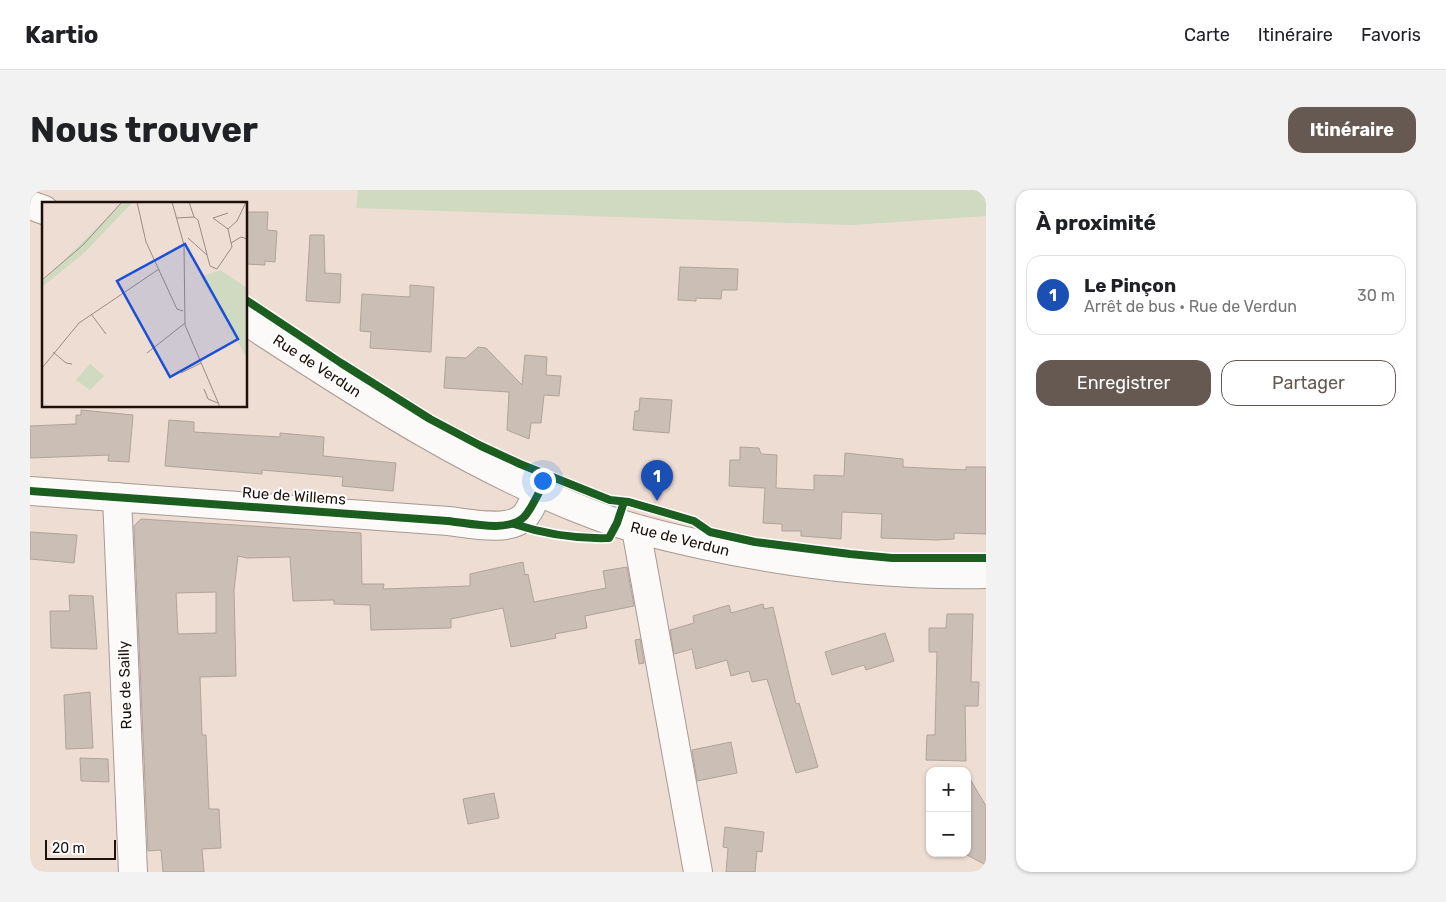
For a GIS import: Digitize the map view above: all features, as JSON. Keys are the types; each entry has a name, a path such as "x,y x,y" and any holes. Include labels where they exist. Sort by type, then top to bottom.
{"street":[{"path":"30,204 42,209"},
{"name":"Rue de Verdun","path":"248,322 394,415 475,461 591,514 636,529 730,551 830,568 884,573 986,574"},
{"name":"Rue de Willems","path":"30,491 448,520 498,526 514,524 525,516 539,491"},
{"name":"Rue de Sailly","path":"117,497 133,872"},
{"path":"636,529 698,872"}],"green space":[{"path":"358,190 986,190 986,216 851,225 356,208"}],"building":[{"path":"248,212 268,212 267,230 277,231 275,262 265,261 265,265 248,264"},
{"path":"310,235 324,235 325,273 341,274 340,303 306,301"},
{"path":"680,267 738,269 737,290 722,290 721,299 696,298 696,301 678,300"},
{"path":"410,285 434,287 431,352 370,348 371,332 360,331 362,294 410,297"},
{"path":"478,347 486,348 522,385 525,355 547,357 546,375 561,376 559,396 544,395 541,423 531,423 529,439 507,430 509,392 444,388 446,357 466,358"},
{"path":"640,398 672,400 669,433 633,430 635,411 639,411"},
{"path":"81,410 133,415 129,462 108,461 109,455 30,458 30,426 76,424 76,415 81,415"},
{"path":"169,420 194,422 194,432 280,437 280,433 324,437 323,456 396,463 393,491 342,486 343,477 262,470 262,474 165,466"},
{"path":"740,447 759,448 761,454 777,455 776,488 814,490 814,475 844,476 845,453 903,459 903,467 966,470 966,467 986,467 986,534 954,533 954,539 936,540 881,538 882,514 842,512 841,539 801,536 801,531 782,531 782,524 763,523 765,488 729,486 730,460 740,460"},
{"path":"141,519 361,533 362,584 384,584 383,589 470,586 470,574 523,562 525,575 528,574 534,602 606,588 603,571 627,567 634,606 585,616 587,628 555,634 556,638 511,647 503,608 451,619 451,628 371,630 370,605 334,604 334,600 293,601 290,557 247,558 238,556 234,590 236,676 200,677 202,735 206,735 209,809 219,809 221,848 202,849 204,872 163,872 161,850 148,851 134,526","holes":["216,592 216,633 178,634 176,593"]},
{"path":"30,532 77,535 74,563 30,559"},
{"path":"69,595 93,596 97,649 51,648 50,611 70,611"},
{"path":"763,604 764,609 773,607 796,704 799,703 818,767 796,773 767,679 752,682 749,671 731,676 727,660 696,669 692,649 674,654 670,630 694,623 693,616 729,605 731,613"},
{"path":"947,614 973,614 971,682 979,682 978,706 965,706 966,761 926,760 927,735 935,735 937,652 929,652 929,628 946,628"},
{"path":"885,633 894,661 866,670 864,665 832,675 825,652"},
{"path":"640,639 644,663 639,664 635,640"},
{"path":"90,692 93,748 66,749 64,695"},
{"path":"731,742 737,773 697,781 692,750"},
{"path":"80,758 108,759 109,782 81,781"},
{"path":"971,781 986,806 986,865 971,857"},
{"path":"494,793 499,818 468,824 463,799"},
{"path":"725,827 764,832 762,852 757,851 755,872 726,872 728,848 723,847"}],"cycle path":[{"path":"248,301 430,419 520,464 610,500 629,502 694,521 710,532 755,542 892,558 986,558"},
{"path":"30,491 498,526 517,522 524,517 547,476"},
{"path":"514,524 560,535 584,538 609,538 617,523 624,502"}],"place":[{"name":"Le Pinçon","path":"657,501"}]}
